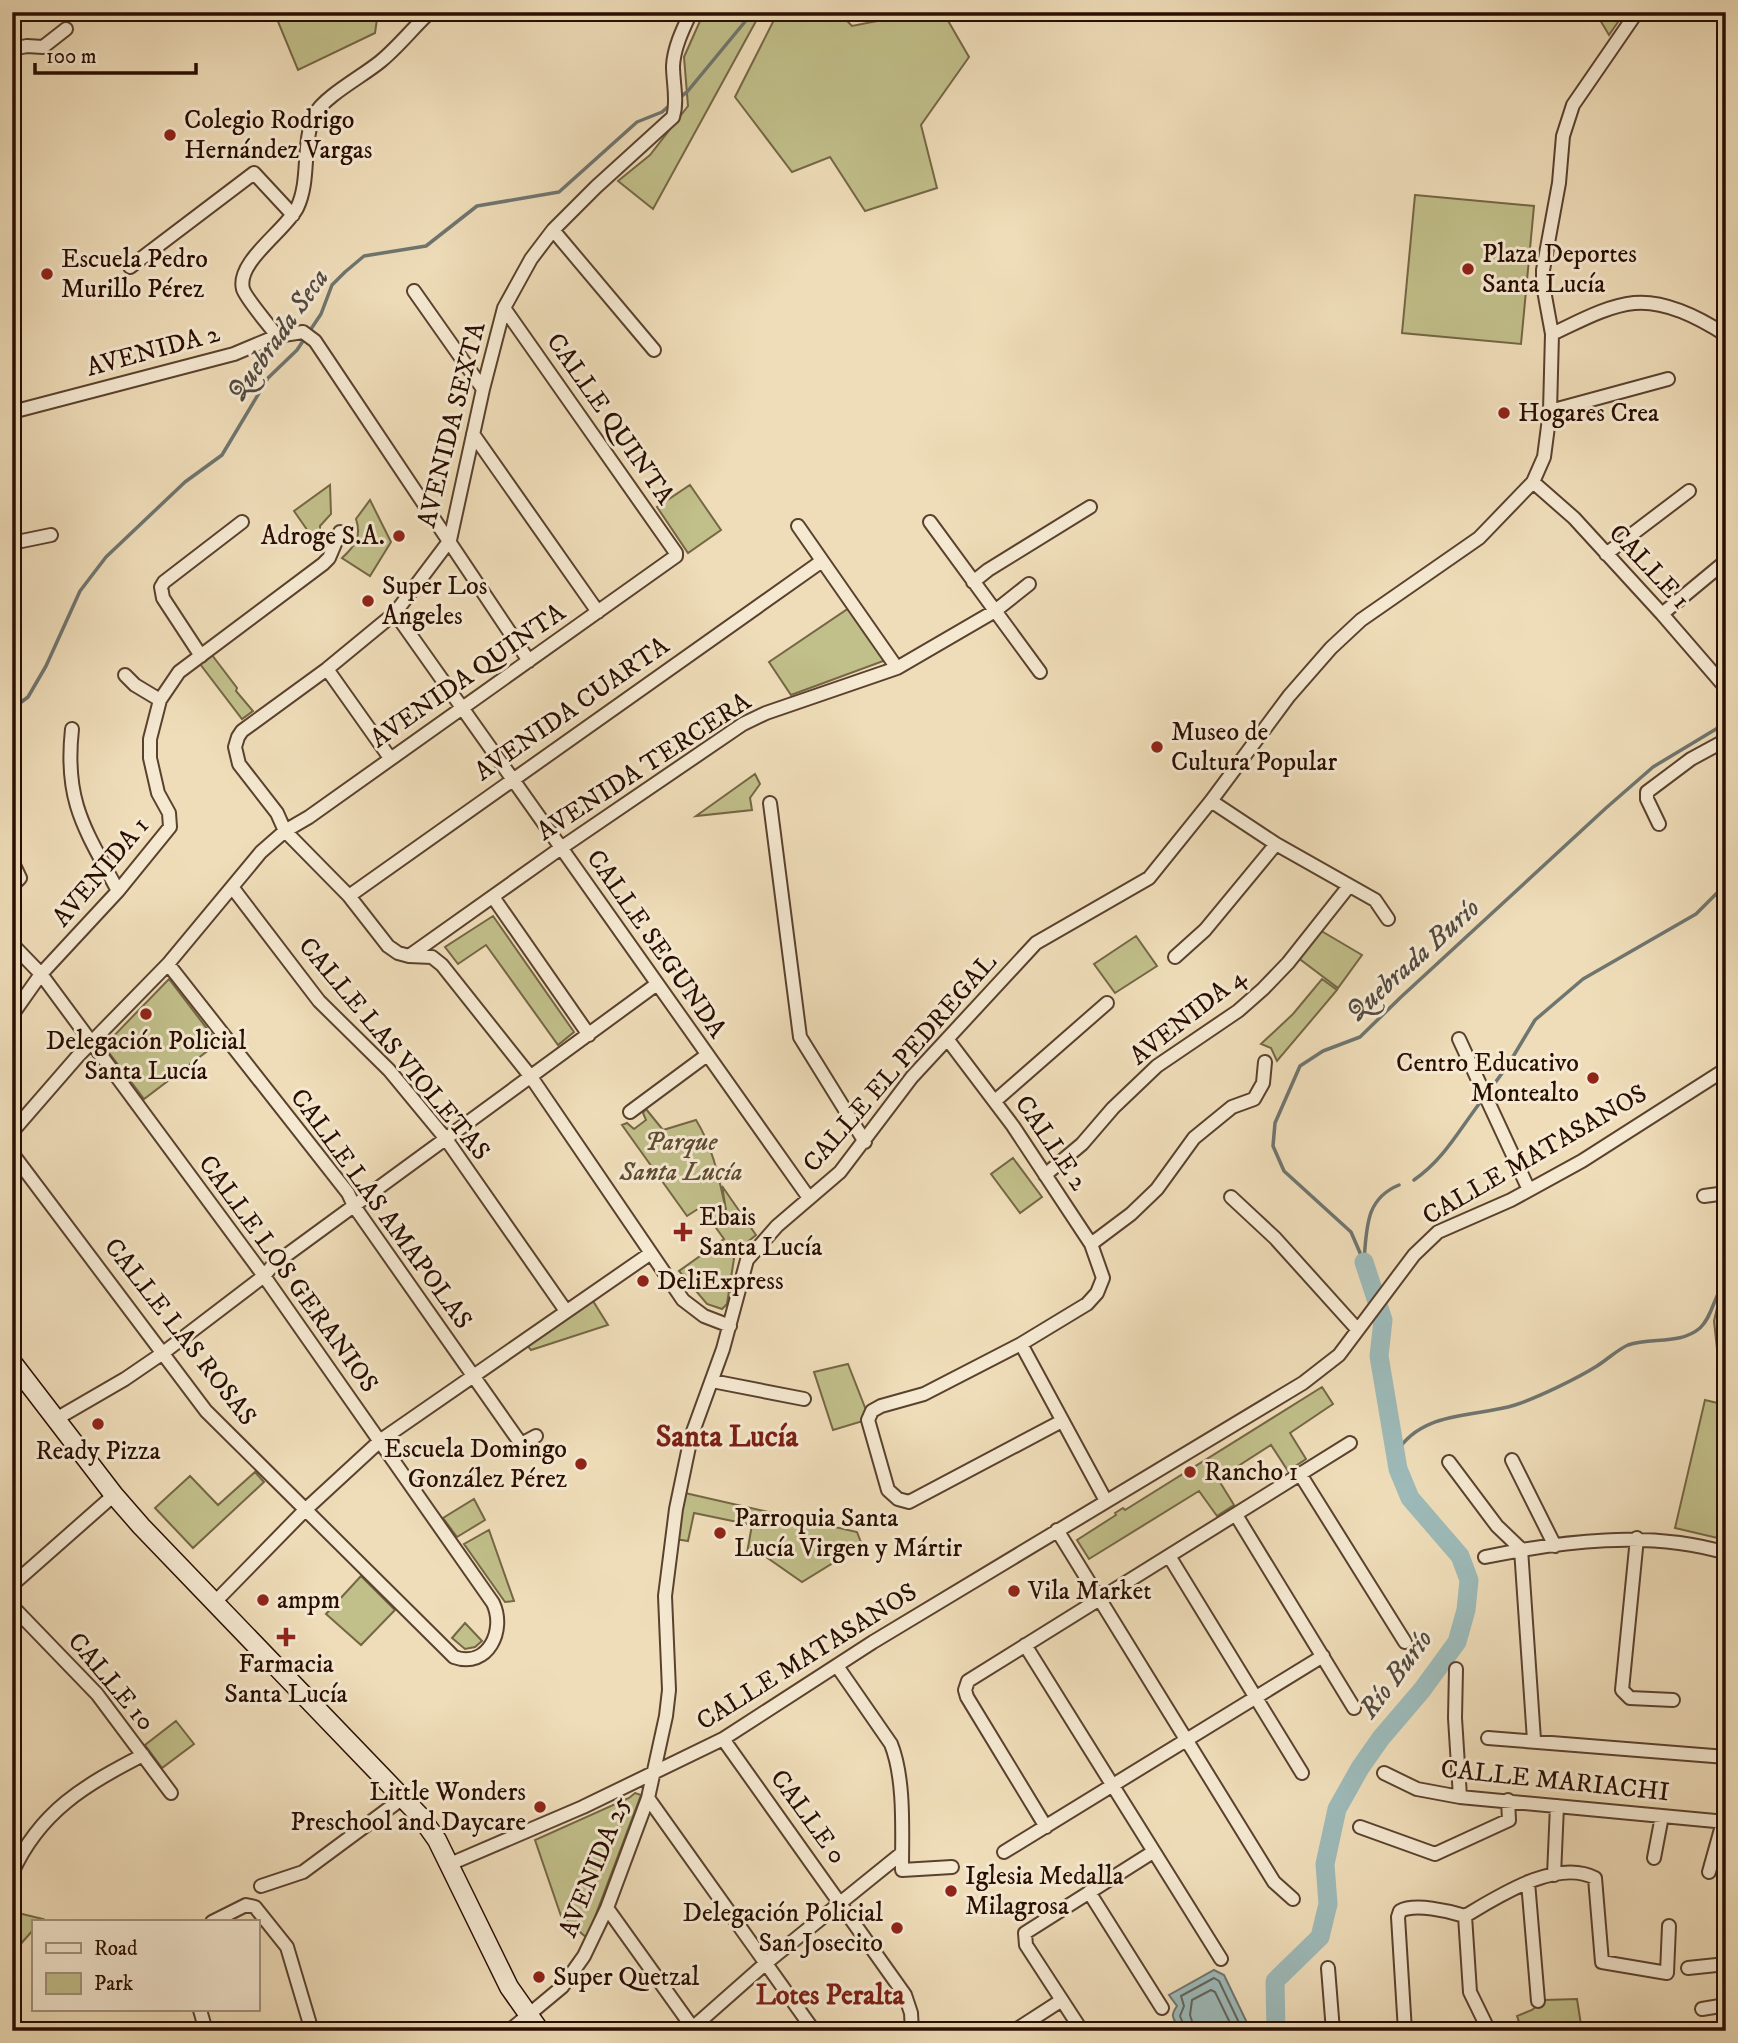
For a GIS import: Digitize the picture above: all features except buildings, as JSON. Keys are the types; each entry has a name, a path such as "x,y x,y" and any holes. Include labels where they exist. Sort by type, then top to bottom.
{"main road":[{"path":"12,1362 114,1495 404,1798 438,1840 509,1987 540,2031"}],"street":[{"path":"277,336 243,290 243,276 250,262 293,215 303,189 314,117 330,97 382,61 429,12"},
{"name":"AVENIDA SEXTA","path":"285,831 277,813 236,757 235,747 242,730 327,669 395,613 450,540 504,308 531,259 553,230 673,117 673,64 677,45 691,12"},
{"name":"CALLE EL PEDREGAL","path":"655,1773 670,1690 665,1596 669,1553 691,1437 730,1326 747,1261 777,1226 840,1172 896,1097 1036,943 1149,878 1211,801 1289,696 1331,648 1361,620 1479,538 1533,482 1544,457 1550,411 1552,334 1543,270 1559,183 1563,136 1573,105 1637,12"},
{"path":"12,49 43,47 66,29"},
{"path":"130,267 254,173 293,215"},
{"path":"553,230 654,351"},
{"path":"414,291 483,389"},
{"path":"1552,334 1602,311 1634,303 1682,311 1726,335"},
{"name":"CALLE QUINTA","path":"504,308 676,556"},
{"name":"AVENIDA 2","path":"12,412 234,354 277,336 303,332 317,344 450,540"},
{"path":"1550,411 1668,379"},
{"path":"473,435 598,612"},
{"name":"CALLE 1","path":"1533,482 1574,518 1723,679"},
{"path":"1606,554 1689,491"},
{"path":"972,582 1090,507"},
{"path":"201,656 161,593 164,582 242,522"},
{"path":"930,522 1041,673"},
{"path":"798,526 897,668"},
{"name":"AVENIDA 1","path":"12,1015 41,974 118,891 170,827 169,813 158,793 149,758 150,739 160,700 179,672 323,565 329,558 340,532"},
{"path":"12,543 51,535"},
{"path":"450,540 529,661"},
{"name":"AVENIDA QUINTA","path":"12,1132 91,1043 168,964 261,852 285,831 676,556"},
{"name":"AVENIDA CUARTA","path":"349,896 822,561"},
{"path":"1662,614 1726,561"},
{"name":"AVENIDA TERCERA","path":"409,956 743,724 766,713 897,668 995,611 1029,584"},
{"name":"CALLE SEGUNDA","path":"395,613 809,1198"},
{"path":"327,669 390,758"},
{"path":"125,675 135,685 160,700"},
{"path":"72,729 69,760 76,807 118,891"},
{"path":"1659,824 1647,799 1647,792 1691,759 1726,740"},
{"path":"1211,801 1276,844 1375,900 1388,919"},
{"path":"770,803 800,1037 865,1142"},
{"path":"285,831 349,896 388,946 409,956 432,957 442,965 531,1077 683,1300 704,1316 730,1326"},
{"path":"1175,957 1205,930 1276,844"},
{"path":"12,861 16,882"},
{"name":"AVENIDA 4","path":"1045,1175 1082,1144 1113,1108 1157,1066 1238,1011 1263,989 1288,963 1349,886"},
{"name":"CALLE LAS VIOLETAS","path":"232,887 319,1001 389,1070 446,1139 566,1311"},
{"path":"493,897 589,1035"},
{"path":"12,944 41,974"},
{"name":"CALLE LAS AMAPOLAS","path":"168,964 348,1193 354,1206 524,1448 536,1436"},
{"name":"CALLE LOS GERANIOS","path":"41,974 264,1276 493,1603 498,1613 496,1634 491,1646 482,1655 472,1660 462,1660 454,1657 444,1646"},
{"path":"56,1419 125,1379 163,1353 264,1276 273,1265 657,984"},
{"path":"995,1101 1107,1003"},
{"path":"1459,1039 1529,1190"},
{"name":"CALLE 2","path":"948,1041 995,1101 1091,1244 1103,1278 1097,1293 1087,1304 1021,1344"},
{"path":"630,1112 707,1055"},
{"path":"1091,1244 1157,1189 1194,1138 1232,1107 1254,1099 1263,1083 1265,1062"},
{"name":"CALLE MATASANOS","path":"450,1864 583,1807 723,1739 1057,1530 1303,1383 1339,1355 1414,1255 1438,1232 1529,1190 1582,1161 1726,1069"},
{"name":"CALLE LAS ROSAS","path":"12,1153 206,1410 444,1646"},
{"path":"1704,1196 1726,1193"},
{"path":"1231,1197 1275,1238 1357,1329"},
{"path":"215,1602 305,1510 381,1440 651,1253"},
{"path":"1062,1421 909,1502 898,1499 888,1490 868,1420 872,1411 881,1406 924,1394 1021,1344 1107,1500"},
{"path":"712,1381 804,1399"},
{"path":"1046,1826 965,1690 968,1681 1350,1443"},
{"path":"1512,1460 1555,1546"},
{"path":"1449,1462 1497,1526 1521,1549 1534,1740"},
{"path":"1300,1474 1405,1642"},
{"path":"12,1585 114,1495"},
{"path":"1236,1515 1354,1708"},
{"path":"1057,1530 1274,1882 1293,1899"},
{"path":"1637,1538 1622,1690 1630,1698 1672,1700"},
{"path":"1485,1557 1521,1549 1637,1538 1678,1542 1726,1553"},
{"path":"1169,1556 1302,1773"},
{"name":"CALLE 10","path":"12,1606 97,1694 171,1793"},
{"path":"1025,1644 1222,1959"},
{"path":"1004,1852 1322,1656"},
{"path":"836,1666 891,1744 895,1755 900,1789 902,1870 952,1867"},
{"path":"1456,1669 1455,1718 1460,1797"},
{"path":"1488,1738 1726,1757"},
{"name":"CALLE 0","path":"723,1739 842,1903 905,1996 911,2013 912,2031"},
{"path":"12,1873 30,1841 63,1803 91,1782 143,1755"},
{"name":"AVENIDA 25","path":"509,2031 527,2013 562,1987 584,1956 607,1908 655,1773"},
{"name":"CALLE MARIACHI","path":"1384,1773 1417,1789 1460,1797 1724,1822"},
{"path":"261,1886 303,1872 404,1798"},
{"path":"648,1798 814,2031"},
{"path":"1360,1828 1435,1854 1509,1821 1508,1800"},
{"path":"1554,1875 1557,1806"},
{"path":"1654,1858 1662,1816"},
{"path":"1709,1872 1724,1822"},
{"path":"1082,2031 1026,1945 1025,1933 1153,1852"},
{"path":"607,1908 692,2030 766,1963 902,1853"},
{"path":"1405,2031 1398,1917 1400,1911 1406,1908 1446,1911 1465,1916 1528,1882 1554,1875 1585,1873 1595,1878 1601,1962 1667,1973 1669,1926"},
{"path":"1528,1882 1538,2001"},
{"path":"1089,1892 1162,2008"},
{"path":"216,1920 246,1905 255,1907 287,1947 312,2031"},
{"path":"1465,1916 1469,1992 1489,2031"},
{"path":"1688,1968 1726,1964"},
{"path":"1328,1968 1334,2031"},
{"path":"1014,2031 1062,2000"},
{"path":"1702,2008 1726,2005"},
{"path":"200,2011 206,2031"}],"green space":[{"path":"274,12 378,12 375,33 298,70"},
{"path":"704,12 761,12 653,209 618,181 650,155 688,106 684,57"},
{"path":"778,12 838,12 852,26 923,12 943,12 969,57 921,125 937,188 865,211 830,157 792,172 735,97"},
{"path":"1599,12 1625,12 1609,35 1600,20"},
{"name":"Plaza Deportes Santa Lucía","path":"1415,195 1534,206 1521,344 1402,333"},
{"path":"330,485 331,514 320,526 320,533 329,551 324,554 294,511"},
{"path":"690,485 721,530 688,553 657,507"},
{"path":"370,500 391,542 370,576 342,558 356,541 356,519"},
{"path":"852,606 886,660 791,695 769,662"},
{"path":"212,655 253,711 242,719 200,664"},
{"path":"755,774 760,784 750,798 752,810 696,816"},
{"path":"493,916 574,1032 558,1045 486,945 458,964 445,947"},
{"path":"1318,929 1362,955 1338,988 1297,957"},
{"path":"1136,936 1157,966 1115,993 1094,964"},
{"path":"169,979 218,1043 144,1099 104,1046"},
{"path":"1322,979 1337,990 1277,1061 1271,1048 1261,1044 1293,1014"},
{"name":"Parque Santa Lucía","path":"646,1109 663,1130 696,1120 711,1152 726,1210 722,1186 756,1235 735,1252 727,1304 722,1309 707,1304 679,1271 724,1239 701,1207 687,1216 622,1125 627,1123 634,1129 646,1120 643,1113"},
{"path":"1013,1158 1042,1197 1020,1213 991,1174"},
{"path":"593,1301 608,1325 531,1350 527,1345"},
{"path":"1717,1308 1726,1310 1726,1366 1719,1367 1714,1321"},
{"path":"848,1364 866,1410 863,1421 833,1430 814,1372"},
{"path":"1322,1387 1333,1404 1290,1433 1306,1459 1288,1471 1271,1445 1218,1479 1234,1505 1217,1516 1199,1491 1089,1559 1077,1540 1123,1508 1125,1510"},
{"path":"1705,1400 1726,1405 1726,1540 1675,1528"},
{"path":"255,1472 264,1482 193,1548 155,1508 190,1476 218,1505"},
{"path":"685,1493 857,1532 862,1545 802,1582 766,1557 747,1553 752,1525 694,1513 688,1541 675,1539"},
{"path":"474,1499 485,1520 457,1537 443,1518"},
{"path":"489,1530 514,1601 505,1602 464,1544"},
{"path":"361,1576 395,1610 361,1645 326,1614"},
{"path":"465,1623 482,1641 475,1647 465,1649 452,1638"},
{"path":"176,1721 194,1744 162,1768 145,1745"},
{"path":"635,1793 641,1795 587,1938 561,1916 535,1840"},
{"path":"14,1912 43,1919 32,1920 32,1931 12,1954"},
{"path":"1577,1999 1582,2031 1517,2031 1521,2028 1517,2016 1532,2010 1544,2000"}],"water":[{"path":"1214,1970 1224,1975 1251,2031 1180,2031 1173,2016 1177,2006 1169,1995"}],"waterway":[{"name":"Quebrada Seca","path":"679,98 687,92 753,12"},
{"name":"Quebrada Seca","path":"12,709 28,697 46,666 80,591 106,557 185,482 222,455 268,378 297,350 321,314 332,285 345,272 364,256 426,246 477,206 559,192 637,122 662,112 670,105"},
{"name":"Quebrada Burío","path":"1364,1262 1351,1232 1284,1171 1273,1146 1275,1123 1300,1066 1323,1051 1360,1037 1653,767 1726,723"},
{"path":"1492,1087 1535,1020 1583,979 1696,914 1726,884"},
{"path":"1414,1180 1442,1155 1479,1104"},
{"path":"1364,1260 1367,1226 1374,1206 1388,1191 1399,1185"},
{"name":"Río Burío","path":"1276,2031 1275,1981 1320,1937 1328,1904 1325,1864 1337,1809 1381,1738 1422,1690 1457,1642 1466,1610 1469,1580 1460,1556 1410,1498 1398,1469 1379,1356 1383,1320 1364,1262"},
{"path":"1396,1453 1407,1439 1434,1422 1515,1405 1579,1376 1628,1345 1675,1339 1692,1333 1704,1323 1726,1281"}],"place":[{"name":"Colegio Rodrigo Hernández Vargas","path":"170,135"},
{"name":"Plaza Deportes Santa Lucía","path":"1468,269"},
{"name":"Escuela Pedro Murillo Pérez","path":"47,274"},
{"name":"Hogares Crea","path":"1504,413"},
{"name":"Adroge S.A.","path":"399,536"},
{"name":"Super Los Angeles","path":"368,601"},
{"name":"Museo de Cultura Popular","path":"1157,747"},
{"name":"Delegación Policial Santa Lucía","path":"146,1014"},
{"name":"Centro Educativo Montealto","path":"1593,1078"},
{"name":"Ebais Santa Lucía","path":"683,1232"},
{"name":"DeliExpress","path":"643,1281"},
{"name":"Ready Pizza","path":"98,1424"},
{"name":"Escuela Domingo González Pérez","path":"581,1464"},
{"name":"Rancho 1","path":"1190,1472"},
{"name":"Parroquia Santa Lucía Virgen y Mártir","path":"720,1533"},
{"name":"Vila Market","path":"1014,1591"},
{"name":"ampm","path":"263,1600"},
{"name":"Farmacia Santa Lucía","path":"286,1637"},
{"name":"Little Wonders Preschool and Daycare","path":"540,1807"},
{"name":"Iglesia Medalla Milagrosa","path":"951,1891"},
{"name":"Delegación Policial San Josecito","path":"897,1928"},
{"name":"Super Quetzal","path":"539,1977"}],"district":[{"name":"Santa Lucía","path":"727,1437"},
{"name":"Lotes Peralta","path":"830,1995"}]}
